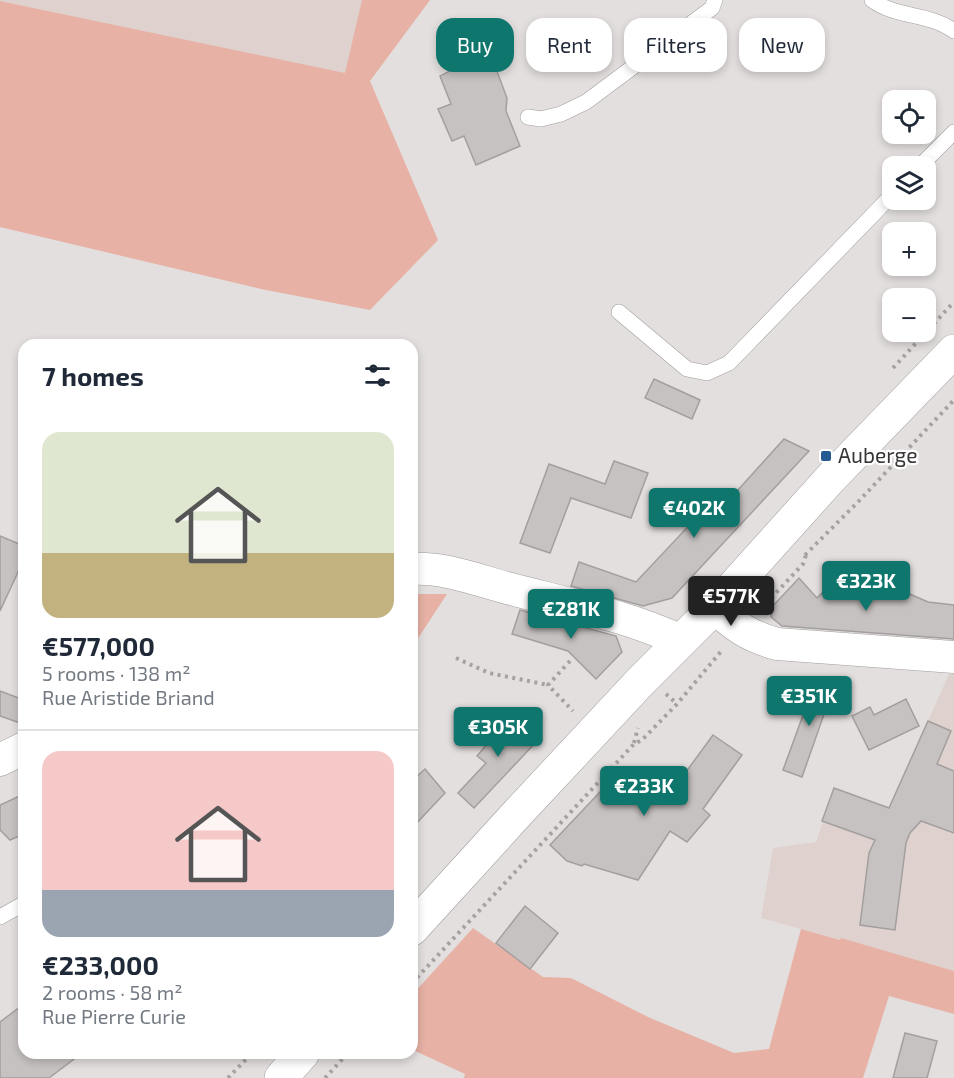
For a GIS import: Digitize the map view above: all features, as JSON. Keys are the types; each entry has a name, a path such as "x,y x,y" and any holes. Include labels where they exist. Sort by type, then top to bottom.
{"main road":[{"path":"418,922 514,817 714,608 826,484 954,351"},
{"path":"281,1078 298,1059"}],"street":[{"path":"418,569 483,580 655,628 681,641"},
{"path":"714,608 740,630 758,639 777,644 954,657"},
{"path":"0,760 18,751"}],"lane":[{"path":"528,117 541,119 561,114 586,102 712,8 715,0"},
{"path":"872,0 882,7 944,23 954,31"},
{"path":"930,156 954,132"},
{"path":"619,312 687,369 707,373 729,363 882,205"},
{"path":"0,917 18,907"}],"path":[{"path":"806,555 954,400"},
{"path":"456,658 489,674 548,685 573,711"},
{"path":"548,685 570,661"},
{"path":"418,977 634,744"},
{"path":"228,1078 246,1059"},
{"path":"325,1078 342,1059"}],"shaded area":[{"path":"0,0 362,0 346,74 0,1"},
{"path":"362,0 430,0 370,81 438,240 370,310 261,289 0,227 0,1 345,73"},
{"path":"418,594 447,594 418,638"},
{"path":"949,674 954,674 954,971 761,918 773,848 816,842 834,788 889,808"},
{"path":"473,928 543,977 571,978 648,1017 734,1053 769,1049 801,929 840,940 841,938 954,971 954,1014 889,996 863,1078 464,1078 465,1074 418,1052 418,988"}],"building":[{"path":"448,72 497,72 507,98 506,111 520,146 476,165 464,136 452,141 438,109 451,104 440,76"},
{"path":"654,379 700,400 692,419 645,398"},
{"path":"784,439 809,451 672,598 643,606 571,586 579,562 636,582 697,517 710,521"},
{"path":"614,461 648,473 631,518 571,498 550,553 520,543 549,464 605,484"},
{"path":"0,536 18,544 18,572 0,611"},
{"path":"864,574 928,602 954,605 954,639 782,626 771,617 771,608 799,578 817,598 823,592 828,597 861,598"},
{"path":"520,610 616,636 622,652 596,679 568,651 512,634"},
{"path":"817,677 835,683 802,777 783,770"},
{"path":"0,691 18,698 18,722 0,716"},
{"path":"906,699 919,726 869,750 852,716 870,707 874,715"},
{"path":"506,711 538,740 474,808 458,793 486,763 477,756 494,736 489,731"},
{"path":"928,721 951,731 937,764 954,771 954,833 921,821 910,833 906,843 895,930 860,925 869,853 875,840 822,821 834,788 889,808"},
{"path":"713,735 742,755 703,809 710,815 687,842 670,831 638,880 567,861 550,845 615,776 644,803 663,783 672,791"},
{"path":"425,769 445,793 418,822 418,775"},
{"path":"18,797 18,837 10,840 0,830 0,805"},
{"path":"525,906 558,933 530,969 496,943"},
{"path":"18,1008 18,1059 74,1059 49,1078 0,1078 0,1022"},
{"path":"905,1033 937,1041 927,1078 893,1078"}],"place":[{"name":"Auberge","path":"826,456"}]}
